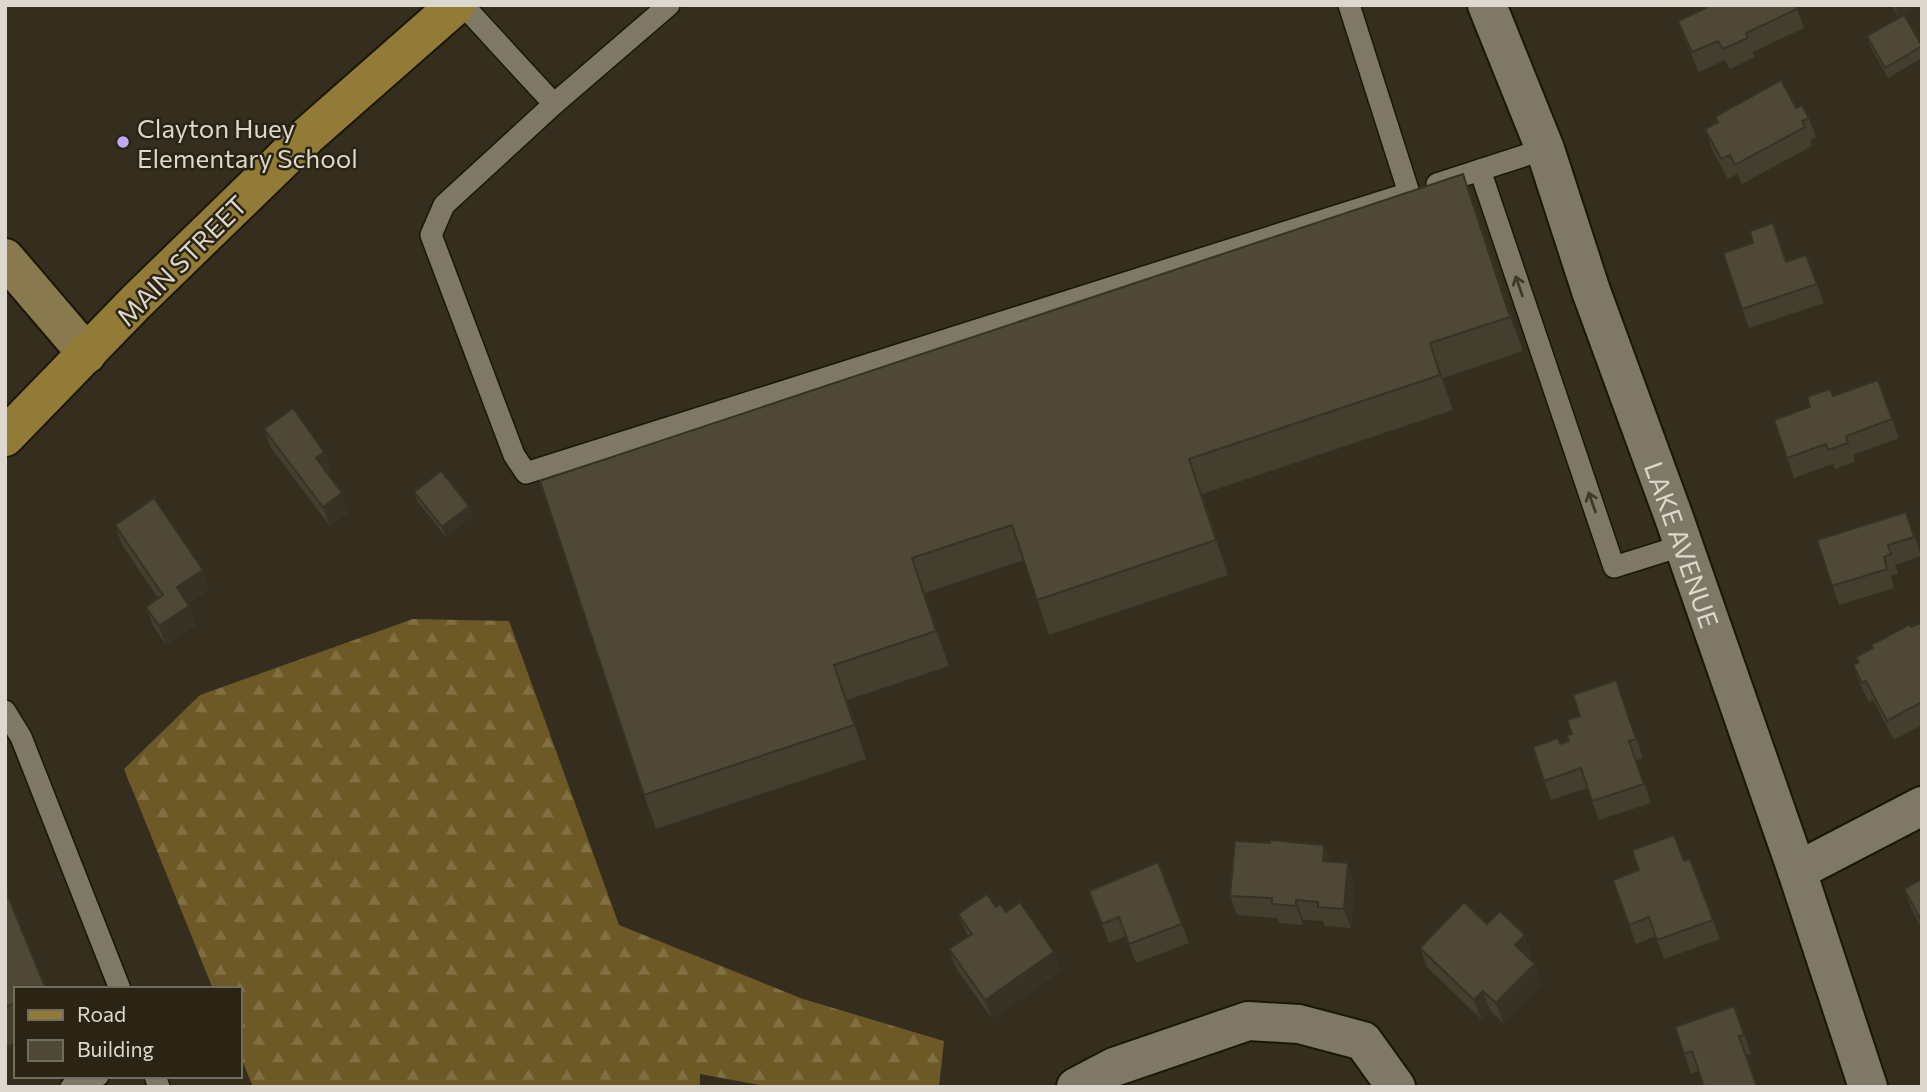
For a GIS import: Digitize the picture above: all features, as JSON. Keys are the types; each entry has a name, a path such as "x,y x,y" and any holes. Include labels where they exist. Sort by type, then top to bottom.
{"main road":[{"name":"MAIN STREET","path":"5,437 182,257 307,136 456,5"},
{"path":"5,258 87,354"}],"street":[{"name":"LAKE AVENUE","path":"1487,5 1545,149 1591,291 1684,545 1797,871 1868,1087"},
{"path":"1797,871 1922,806"},
{"path":"1076,1087 1114,1067 1248,1021 1299,1024 1363,1041 1396,1087"}],"lane":[{"path":"463,5 554,104"},
{"path":"669,5 554,104 444,205 430,235 514,455 526,473 1545,149"},
{"path":"1349,5 1409,193"},
{"path":"1480,170 1614,566 1684,545"},
{"path":"5,711 21,737 119,987"},
{"path":"71,1087 93,1078"}],"green space":[{"path":"413,619 509,621 619,925 803,999 944,1041 939,1087 771,1087 700,1074 700,1087 253,1087 242,1060 242,987 212,987 124,769 200,695"}],"building":[{"path":"1705,5 1796,5 1797,9 1746,33 1748,38 1723,49 1718,41 1692,52 1678,21 1706,8"},
{"path":"1904,15 1922,46 1885,68 1867,36"},
{"path":"1781,80 1796,108 1802,105 1809,118 1802,121 1805,127 1735,165 1730,155 1721,159 1705,129 1718,122 1715,117"},
{"path":"1463,174 1510,317 1430,343 1440,375 1189,459 1216,540 1037,600 1012,525 912,558 936,631 834,665 854,725 644,795 540,481"},
{"path":"1773,223 1786,262 1806,255 1817,284 1742,309 1723,253 1753,243 1750,231"},
{"path":"1878,380 1892,419 1846,436 1848,443 1828,450 1826,444 1787,458 1774,420 1810,407 1807,397 1830,389 1833,396"},
{"path":"293,408 324,452 316,458 342,493 323,507 264,429"},
{"path":"441,471 469,506 442,527 414,492"},
{"path":"154,498 203,570 177,587 189,606 159,626 146,607 163,595 115,525"},
{"path":"1906,512 1914,537 1888,545 1891,554 1884,557 1887,569 1832,586 1817,540"},
{"path":"1922,622 1922,702 1887,721 1866,681 1862,683 1853,665 1859,662 1856,657 1873,648 1871,645 1910,624 1911,627"},
{"path":"1616,680 1636,739 1629,741 1644,784 1592,801 1581,768 1544,781 1533,747 1558,738 1560,744 1569,741 1567,735 1572,734 1567,720 1580,716 1573,695"},
{"path":"1674,835 1684,861 1690,859 1713,920 1657,940 1649,917 1629,925 1613,880 1639,870 1632,850"},
{"path":"1270,840 1324,845 1323,861 1348,863 1344,909 1318,907 1318,902 1296,900 1296,906 1272,904 1272,898 1230,896 1235,841 1270,843"},
{"path":"1158,862 1182,924 1129,944 1119,917 1102,924 1089,891"},
{"path":"1922,879 1922,922 1904,889"},
{"path":"5,889 45,987 14,987 14,1004 5,1007"},
{"path":"987,894 996,907 1000,904 1006,912 1020,902 1054,952 985,1000 949,949 972,934 958,914"},
{"path":"1464,902 1487,924 1500,911 1525,935 1515,945 1535,964 1496,1003 1483,991 1474,1000 1420,948"},
{"path":"1734,1006 1744,1035 1739,1036 1757,1087 1704,1087 1692,1051 1684,1054 1675,1027"}],"place":[{"name":"Clayton Huey Elementary School","path":"123,142"}]}
